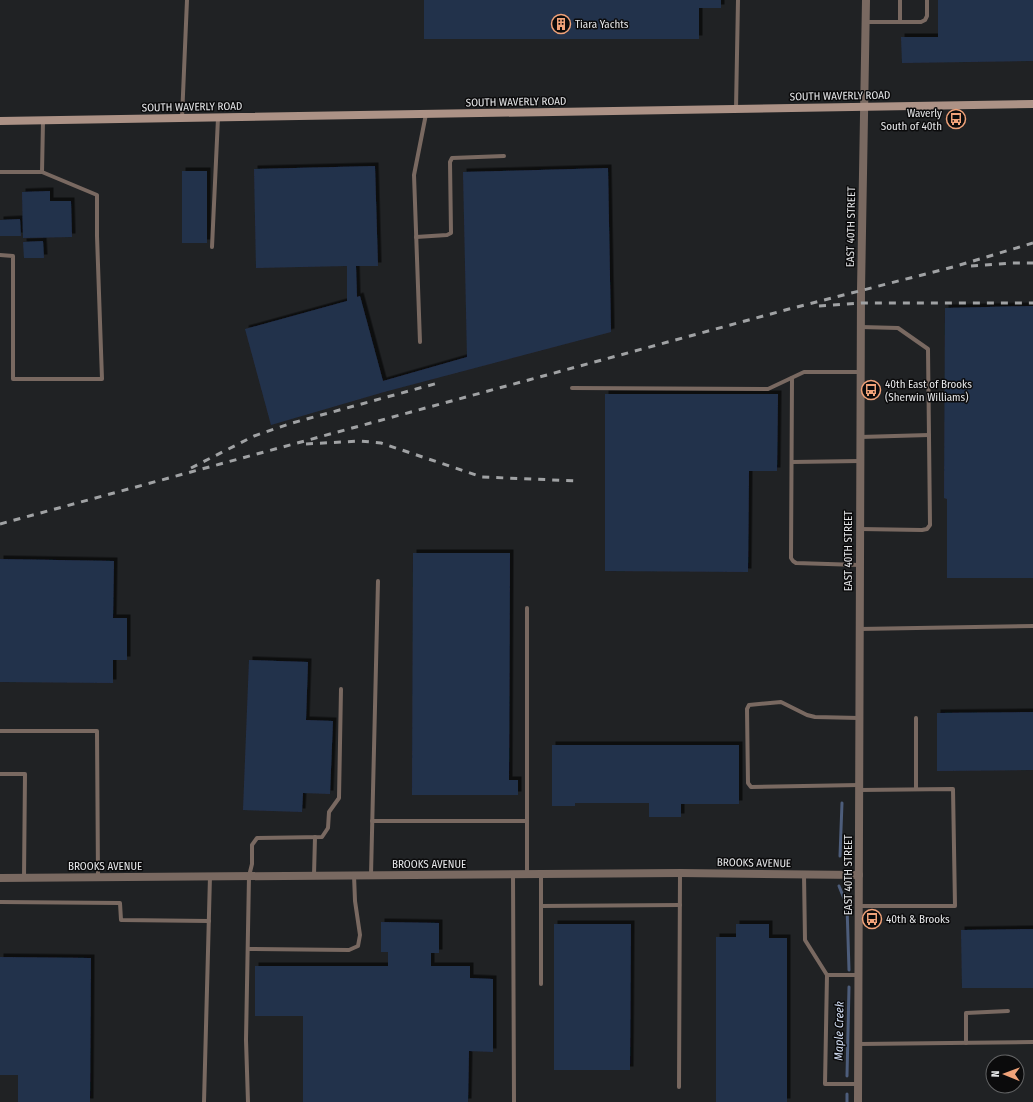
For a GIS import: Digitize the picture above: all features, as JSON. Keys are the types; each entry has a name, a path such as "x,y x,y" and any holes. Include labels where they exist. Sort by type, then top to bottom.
{"main road":[{"name":"SOUTH WAVERLY ROAD","path":"0,121 1033,104"}],"street":[{"name":"EAST 40TH STREET","path":"858,1102 860,787 859,529 866,0"},
{"name":"BROOKS AVENUE","path":"0,878 680,873 859,875"}],"lane":[{"path":"182,118 187,0"},
{"path":"736,109 738,0"},
{"path":"900,0 900,22"},
{"path":"866,22 920,22 925,20 927,0"},
{"path":"420,342 414,175 426,114"},
{"path":"212,247 218,118"},
{"path":"42,172 43,121"},
{"path":"416,237 447,235 451,233 450,162 452,158 504,156"},
{"path":"0,172 42,172 97,195 102,379 13,378 13,256 0,255"},
{"path":"859,529 922,530 927,529 930,525 928,349 898,328 861,328"},
{"path":"572,388 768,389 804,372 861,372"},
{"path":"792,378 793,561 796,564 859,565"},
{"path":"860,437 929,435"},
{"path":"792,462 860,461"},
{"path":"371,875 378,581"},
{"path":"527,608 527,874"},
{"path":"859,629 1033,626"},
{"path":"248,1102 246,1040 249,876 252,864 252,845 257,838 322,837 328,828 329,812 339,798 341,689"},
{"path":"859,718 815,717 807,715 781,702 749,705 747,709 748,783 751,787 953,789 955,906 859,906"},
{"path":"916,718 916,789"},
{"path":"0,731 97,731 98,877"},
{"path":"0,774 25,774 24,878"},
{"path":"372,821 527,821"},
{"path":"314,837 314,876"},
{"path":"679,1087 680,873"},
{"path":"513,874 514,1102"},
{"path":"541,874 541,984"},
{"path":"248,949 349,950 358,946 360,935 355,901 354,875"},
{"path":"804,875 805,940 827,975 825,1084 859,1084"},
{"path":"204,1102 210,876"},
{"path":"0,902 120,903 121,920 209,921"},
{"path":"541,906 680,905"},
{"path":"827,975 859,976"},
{"path":"966,1043 966,1013 1008,1011"},
{"path":"859,1044 1033,1042"}],"building":[{"name":"Tiara Yachts","path":"424,0 721,0 721,8 699,8 699,39 424,39"},
{"path":"938,0 1033,0 1033,61 902,63 901,37 938,37"},
{"path":"375,166 378,266 356,266 357,297 360,296 383,381 467,357 463,172 608,168 611,332 384,392 271,425 245,329 347,301 347,266 256,268 254,169"},
{"path":"182,171 207,171 207,243 182,243"},
{"path":"50,191 50,201 71,201 72,237 23,238 22,192"},
{"path":"20,219 21,236 0,236 0,220"},
{"path":"43,241 44,258 24,258 23,242"},
{"path":"1033,306 1033,578 947,578 947,499 944,498 945,308"},
{"path":"605,394 778,394 777,471 749,471 748,572 605,571"},
{"path":"413,553 510,553 509,780 518,780 518,795 412,795"},
{"path":"0,559 114,561 113,618 127,618 127,660 113,660 113,683 0,682"},
{"path":"249,660 308,662 306,720 333,721 330,794 303,793 302,812 243,810"},
{"path":"1033,712 1033,770 937,771 937,713"},
{"path":"552,745 739,745 739,804 681,804 681,817 649,817 649,803 575,803 575,806 552,806"},
{"path":"381,922 439,923 439,953 431,953 431,966 470,966 470,978 493,979 493,1052 469,1051 468,1102 303,1102 303,1016 255,1016 255,966 388,966 388,952 381,952"},
{"path":"554,924 631,924 630,1070 554,1070"},
{"path":"736,924 769,924 769,938 787,938 787,1102 716,1102 716,937 736,937"},
{"path":"1033,929 1033,988 962,988 961,930"},
{"path":"0,957 91,958 90,1102 18,1102 18,1075 0,1075"}],"waterway":[{"name":"Maple Creek","path":"840,856 842,803"},
{"name":"Maple Creek","path":"839,886 847,906 849,970"},
{"name":"Maple Creek","path":"847,1076 849,987"},
{"name":"Maple Creek","path":"847,1094 847,1102"}],"railway":[{"path":"0,524 789,309 953,267 1033,243"},
{"path":"971,266 1033,263"},
{"path":"819,306 861,303 1033,303"},
{"path":"191,468 254,436 292,423 438,383"},
{"path":"306,444 360,441 381,443 482,477 579,481"}],"place":[{"name":"Tiara Yachts","path":"561,24"},
{"name":"Waverly South of 40th","path":"956,119"},
{"name":"40th East of Brooks (Sherwin Williams)","path":"871,390"},
{"name":"40th & Brooks","path":"872,919"}]}
